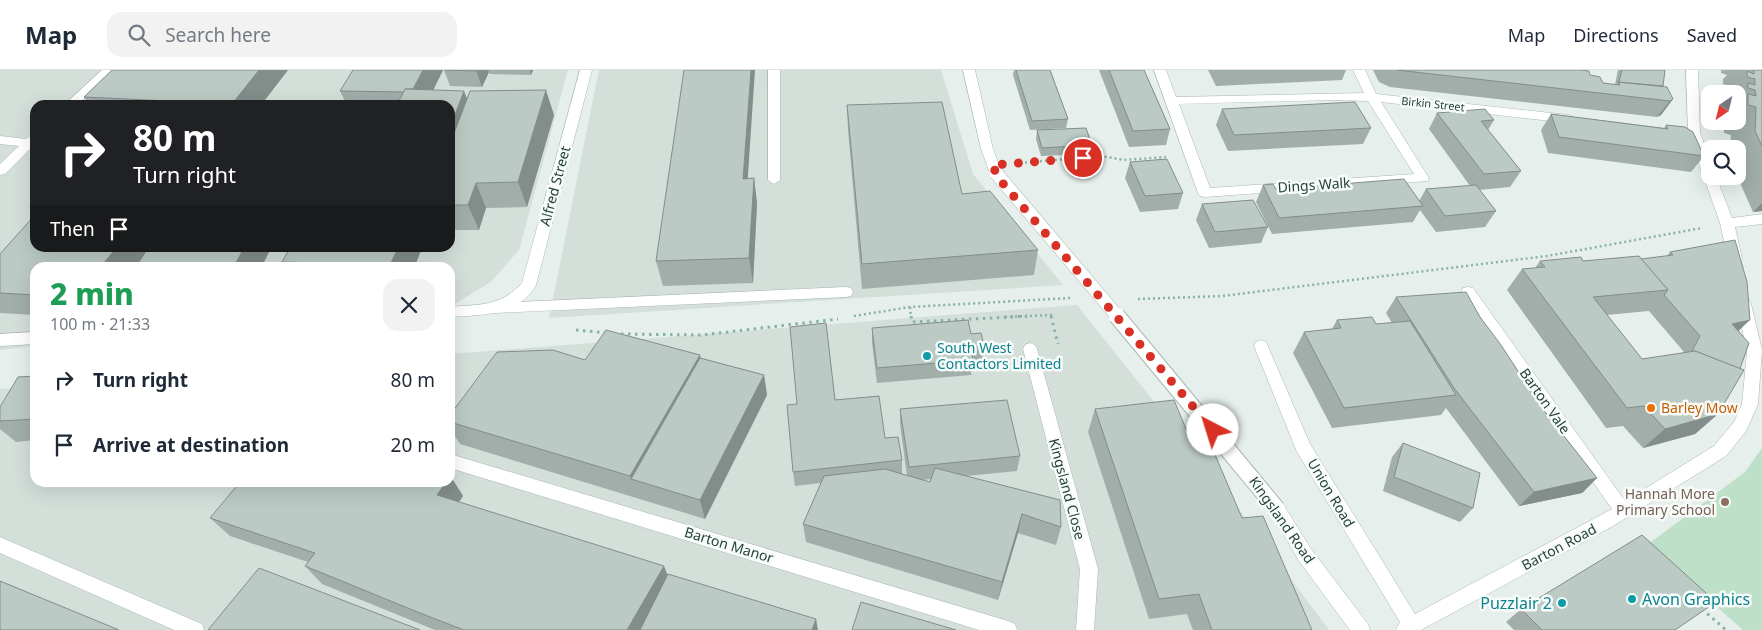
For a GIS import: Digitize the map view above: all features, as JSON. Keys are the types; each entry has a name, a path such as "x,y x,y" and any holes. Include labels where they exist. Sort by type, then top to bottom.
{"street":[{"path":"76,100 109,70"},
{"name":"Alfred Street","path":"495,308 517,298 529,284 586,70"},
{"path":"774,70 774,180"},
{"name":"Kingsland Road","path":"969,70 994,169 1238,460 1277,509 1305,555 1361,630"},
{"path":"1160,70 1192,156"},
{"path":"1359,70 1372,97"},
{"path":"1692,70 1689,133 1727,224 1739,276"},
{"name":"Birkin Street","path":"1172,101 1333,96 1372,97 1577,120"},
{"name":"Dings Walk","path":"1192,156 1205,193 1423,178 1372,97"},
{"path":"0,140 30,140"},
{"path":"0,171 30,142"},
{"path":"1727,224 1762,219"},
{"path":"455,312 495,308 846,292"},
{"name":"Barton Vale","path":"1468,292 1622,510"},
{"name":"Barton Road","path":"1408,628 1607,521 1720,451 1740,426 1750,404 1758,353 1743,296"},
{"path":"0,340 30,338"},
{"name":"Union Road","path":"1261,346 1303,447 1408,628"},
{"name":"Kingsland Close","path":"1030,349 1088,569 1085,630"},
{"name":"Barton Manor","path":"455,463 1008,630"},
{"path":"0,545 195,630"}],"path":[{"path":"994,169 1101,156 1124,160 1192,156"},
{"path":"910,307 912,322 1051,315 1060,356 1036,374"},
{"path":"1697,603 1726,630"}],"shaded area":[{"path":"0,70 568,70 519,250 491,282 456,303 455,262 30,262 30,347 0,350"},
{"path":"599,70 941,70 973,174 1063,285 549,318"},
{"path":"1077,305 1226,492 1329,630 0,630 0,389 30,387 30,487 455,487 455,354"}],"green space":[{"name":"Hannah More Primary School","path":"1762,448 1762,630 1743,630 1647,545 1745,472"}],"building":[{"path":"112,70 259,70 235,100 147,100 84,97"},
{"path":"353,70 423,70 413,89 405,89 404,92 340,91"},
{"path":"444,70 476,70 476,71"},
{"path":"684,70 751,70 743,179 754,178 749,258 656,261"},
{"path":"1016,70 1050,70 1068,119 1032,121"},
{"path":"1109,70 1144,70 1170,129 1133,131"},
{"path":"1397,70 1580,70 1589,71 1590,75 1600,77 1603,83 1620,85 1618,82 1667,87 1673,99 1670,101"},
{"path":"1622,70 1665,70 1663,86 1619,82"},
{"path":"1754,70 1762,70 1762,146 1755,131 1756,107 1748,105 1748,94 1756,96 1755,90 1748,88 1748,83 1755,85 1755,79 1747,77 1747,71 1754,74"},
{"path":"405,89 464,91 455,115 455,100 400,100"},
{"path":"546,90 518,182 476,183 468,205 455,205 455,131 470,91"},
{"path":"942,102 962,194 990,191 1038,250 862,264 847,105"},
{"path":"1355,102 1371,128 1234,135 1222,109"},
{"path":"1485,109 1494,120 1481,121 1521,171 1484,174 1437,113"},
{"path":"1551,114 1668,129 1666,125 1685,127 1693,132 1701,149 1701,156 1559,137"},
{"path":"1086,128 1092,145 1042,148 1037,130"},
{"path":"1167,159 1183,193 1145,196 1130,162"},
{"path":"1404,179 1423,206 1279,218 1263,185 1273,184 1276,189"},
{"path":"1476,185 1496,211 1445,216 1426,189"},
{"path":"1253,200 1268,227 1215,232 1202,204"},
{"path":"30,221 30,252 113,252 105,262 30,262 30,295 0,293 0,254"},
{"path":"1735,240 1747,282 1750,320 1732,324 1749,343 1740,369 1692,351 1700,336 1664,295 1668,290 1641,259 1673,255 1670,252"},
{"path":"145,252 242,252 236,262 139,262"},
{"path":"288,252 396,252 391,262 282,262"},
{"path":"1639,256 1668,290 1593,297 1642,359 1695,351 1744,370 1718,414 1665,429 1644,406 1627,408 1522,269 1545,267 1540,261 1581,257 1583,261"},
{"path":"1466,292 1480,317 1501,345 1542,408 1597,478 1534,492 1454,388 1396,297"},
{"path":"1372,317 1376,324 1410,321 1456,395 1344,408 1304,332 1341,328 1337,320"},
{"path":"968,320 971,334 981,333 984,346 971,347 973,360 877,368 872,328"},
{"path":"826,323 835,400 879,396 885,438 898,437 902,460 793,472 787,405 797,404 790,327"},
{"path":"606,330 700,355 630,476 455,424 455,408 497,352 553,350 585,360"},
{"path":"700,358 764,375 700,500 631,479"},
{"path":"30,376 30,419 0,421 0,407 18,377"},
{"path":"1007,400 1020,456 909,467 900,409"},
{"path":"1174,400 1186,429 1193,429 1202,451 1213,450 1242,518 1263,516 1312,630 1212,630 1199,594 1159,599 1095,409"},
{"path":"1403,443 1480,473 1473,508 1394,477"},
{"path":"935,468 1060,500 1061,527 1022,514 1002,582 803,524 824,476 885,469 930,482"},
{"path":"236,487 443,487 437,495 664,566 627,630 464,630 305,566 315,553 210,518"},
{"path":"1642,535 1716,602 1675,630 1542,630 1521,609"},
{"path":"259,568 420,630 208,630"},
{"path":"668,574 816,619 812,630 640,630"},
{"path":"0,581 119,630 0,630"},
{"path":"861,602 956,630 852,630"}],"place":[{"name":"South West Contactors Limited","path":"927,356"},
{"name":"Barley Mow","path":"1651,408"},
{"name":"Hannah More Primary School","path":"1725,502"},
{"name":"Avon Graphics","path":"1632,599"},
{"name":"Puzzlair 2","path":"1562,603"}],"route":[{"path":"1083,158 992,165 1000,180 1213,430"}]}
